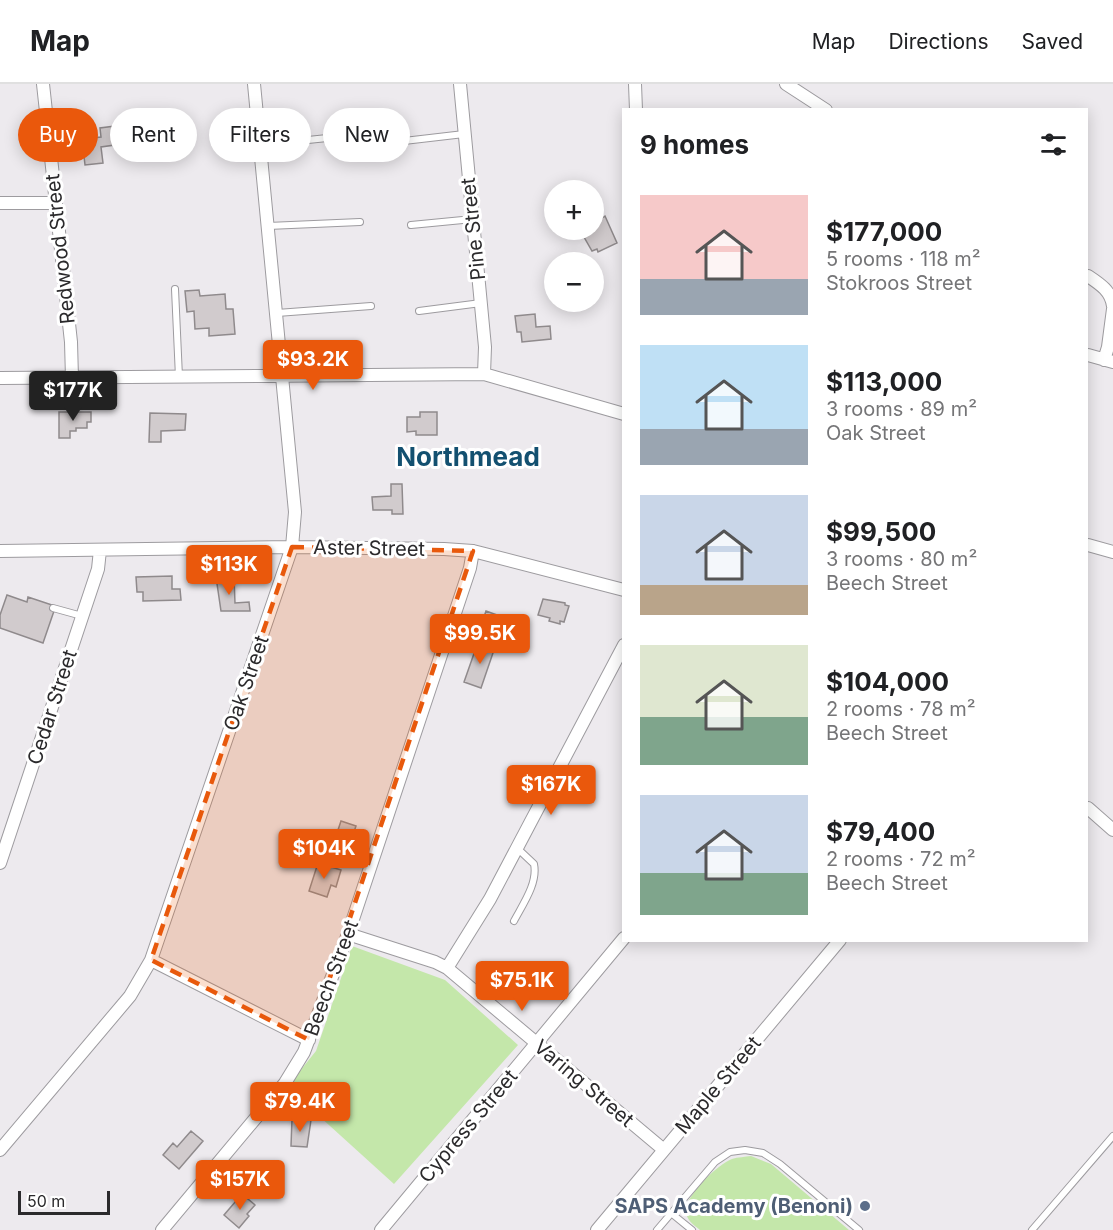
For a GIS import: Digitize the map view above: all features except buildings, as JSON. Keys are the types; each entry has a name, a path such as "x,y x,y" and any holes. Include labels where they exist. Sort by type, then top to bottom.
{"street":[{"name":"Redwood Street","path":"43,84 71,342 72,378"},
{"name":"Oak Street","path":"255,84 257,108"},
{"name":"Pine Street","path":"460,84 485,347 484,374"},
{"path":"634,84 636,108"},
{"path":"786,84 823,108"},
{"name":"Oak Street","path":"0,1150 130,996 152,960 292,547 295,512 262,162"},
{"path":"0,203 55,203"},
{"path":"1088,276 1107,291 1113,308 1108,361 1088,355"},
{"path":"0,378 484,374 622,413"},
{"path":"1088,545 1113,552"},
{"name":"Aster Street","path":"0,551 292,547 473,551 622,589"},
{"name":"Cedar Street","path":"0,862 98,569 100,550"},
{"name":"Beech Street","path":"162,1230 285,1083 296,1067 309,1040 348,934 470,568 473,551"},
{"path":"447,968 490,899 622,649"},
{"path":"1088,808 1113,830"},
{"name":"Varing Street","path":"348,934 447,968 664,1150"},
{"name":"Cypress Street","path":"381,1230 622,940"},
{"name":"Maple Street","path":"597,1230 838,942"},
{"path":"152,960 309,1040"}],"lane":[{"path":"410,140 464,134"},
{"path":"411,225 472,219"},
{"path":"268,226 360,222"},
{"path":"176,288 179,377"},
{"path":"419,311 481,303"},
{"path":"277,313 371,306"},
{"path":"53,608 82,616"},
{"path":"514,921 530,891 535,876 534,864 517,847"},
{"path":"1032,1230 1113,1136"},
{"path":"657,1230 715,1162 730,1152 745,1150 762,1153 780,1164 859,1230"},
{"path":"671,1213 692,1230"}],"highlighted area":[{"path":"292,547 473,551 309,1040 151,960"}],"green space":[{"path":"352,946 445,980 518,1045 394,1184 287,1087 316,1051"},
{"path":"751,1156 771,1164 849,1230 700,1230 686,1214 687,1205 696,1189 726,1162 734,1158"}],"place":[{"name":"SAPS Academy (Benoni)","path":"865,1206"}],"district":[{"name":"Northmead","path":"468,457"}]}
